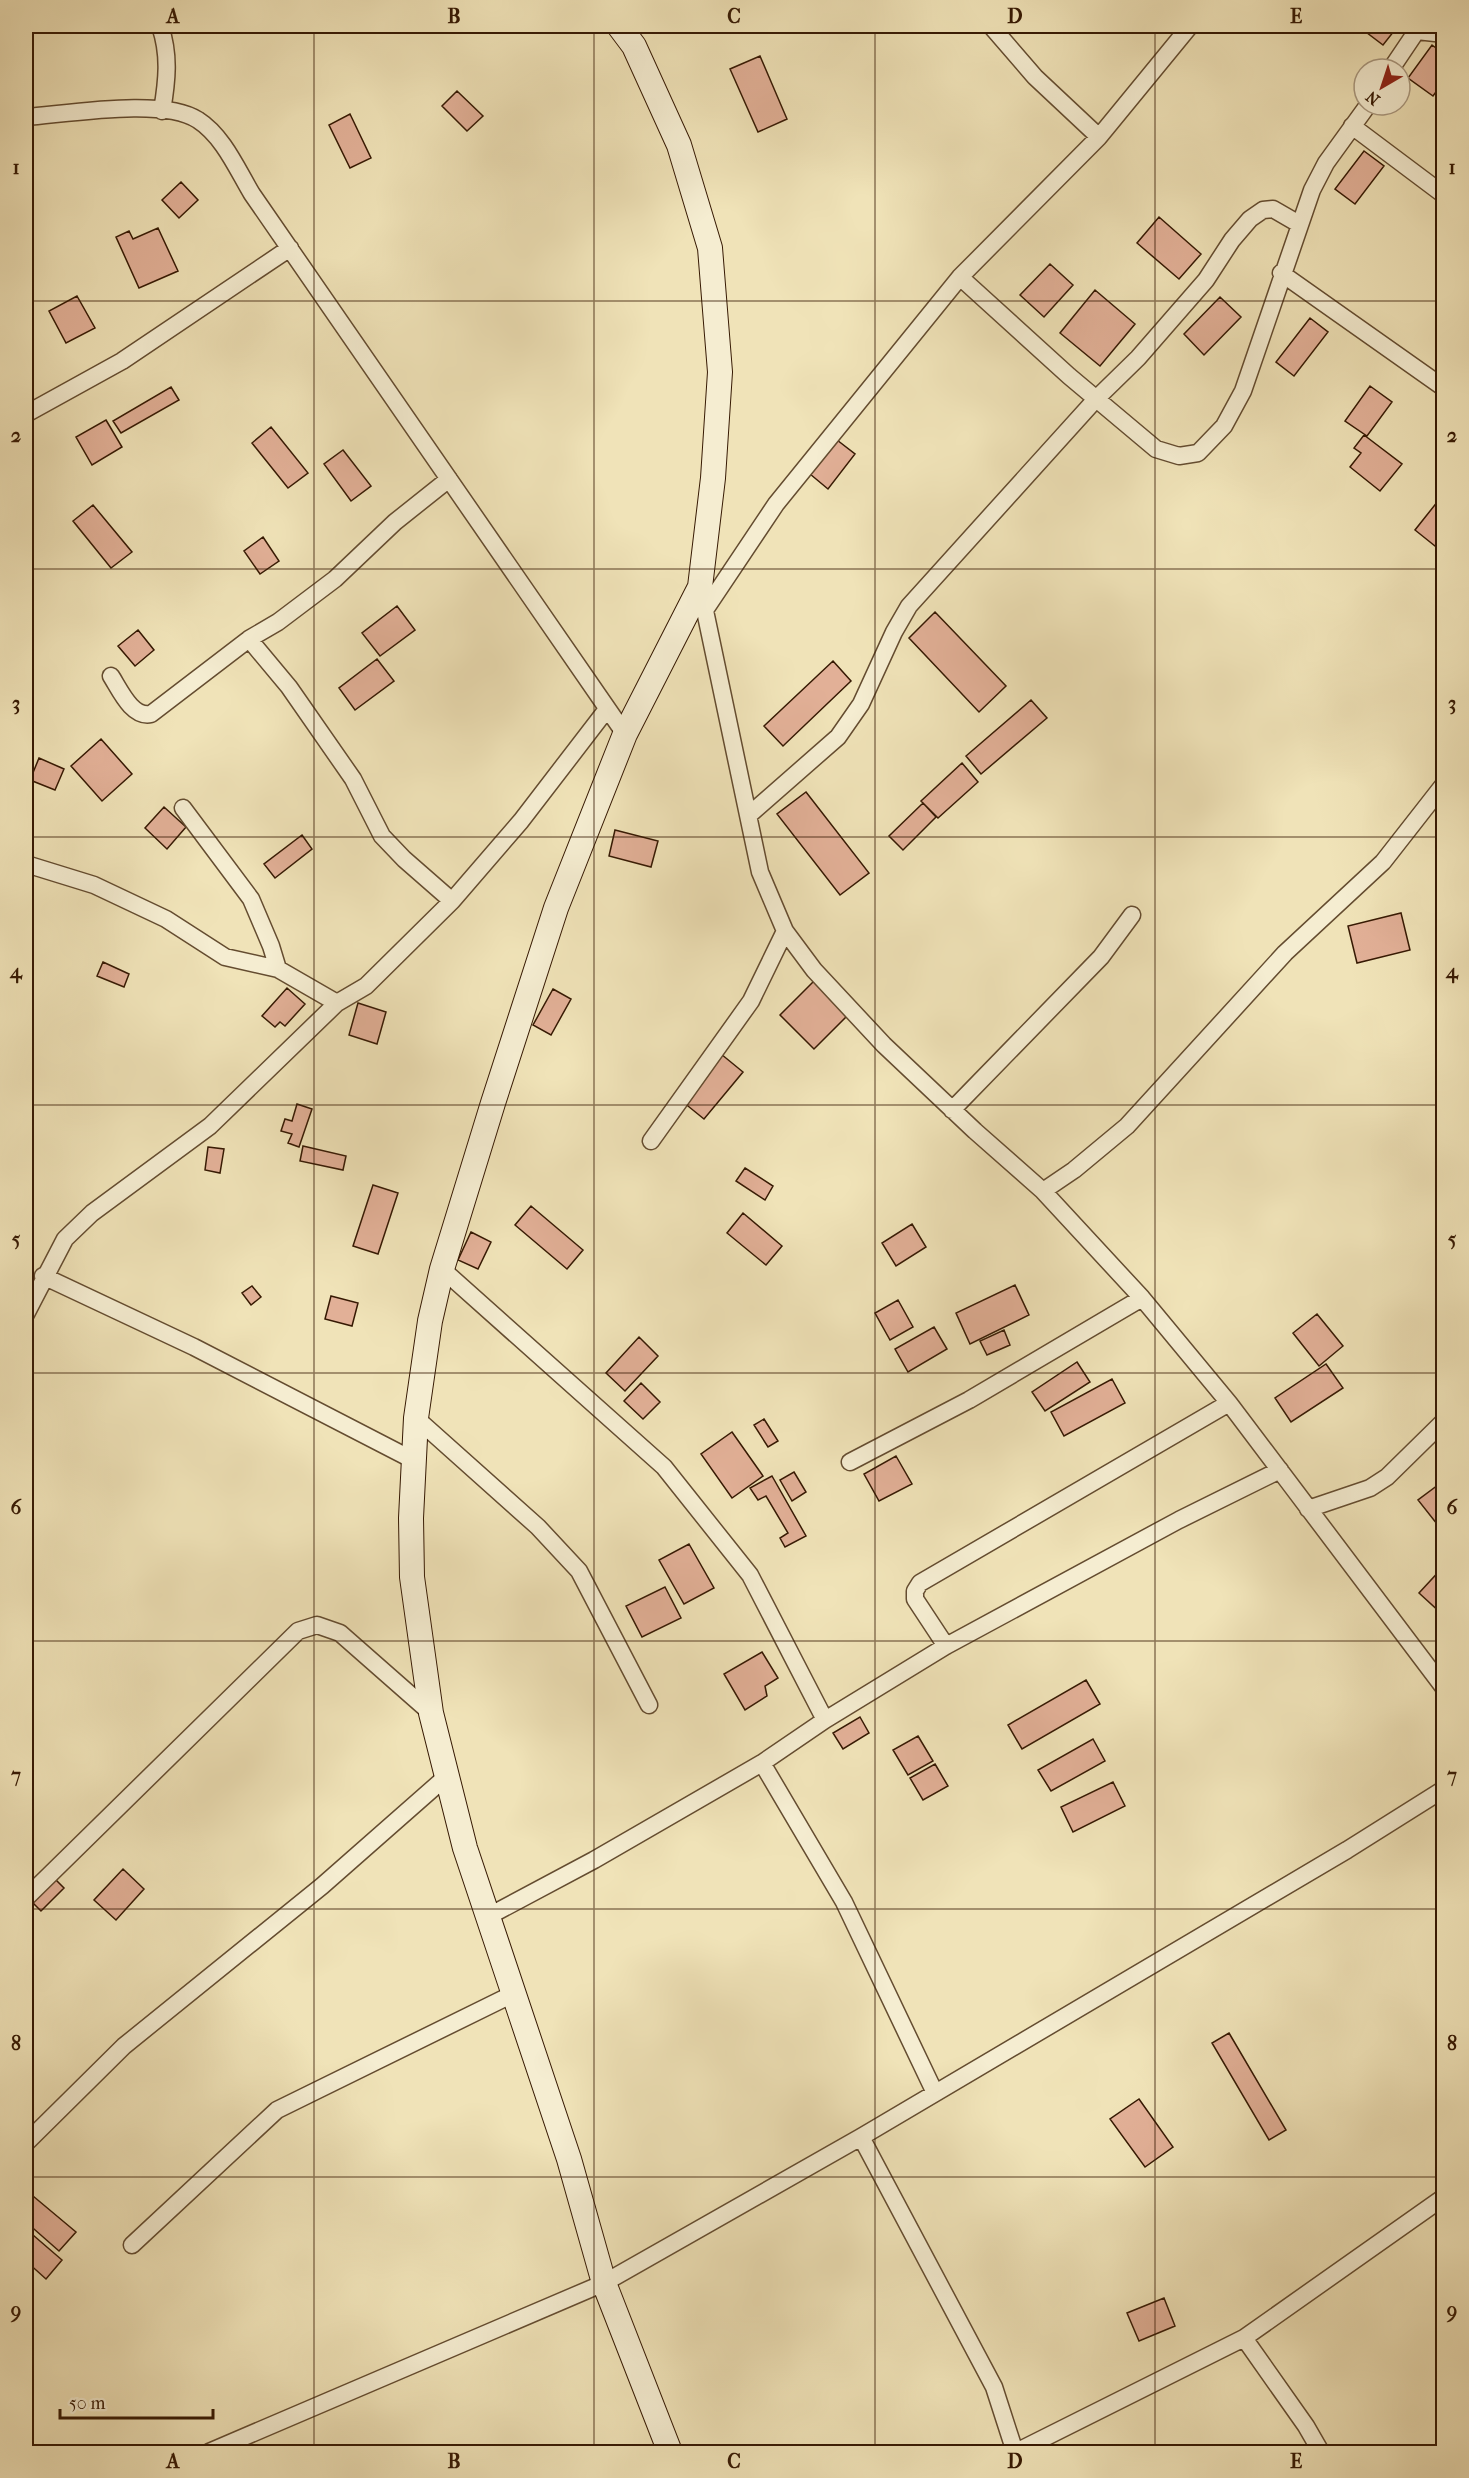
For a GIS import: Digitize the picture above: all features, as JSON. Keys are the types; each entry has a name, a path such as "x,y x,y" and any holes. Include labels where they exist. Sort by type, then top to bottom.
{"street":[{"path":"160,26 165,41 168,76 162,111"},
{"path":"619,26 634,46 679,144 710,248 720,372 702,599 760,872 785,931 829,987 884,1045 952,1110 1043,1191 1142,1298 1229,1403 1443,1688"},
{"path":"991,26 1035,77 1099,137"},
{"path":"670,2452 604,2283 569,2159 487,1917 431,1713 412,1577 413,1460 416,1418 430,1321 442,1269 556,908 625,734 654,675 679,632 776,504 960,277 1099,137 1190,26"},
{"path":"1399,57 1419,28 1443,34"},
{"path":"26,117 108,108 174,111 197,119 216,136 290,248 625,734"},
{"path":"960,277 1096,399 1156,449 1179,456 1198,453 1224,426 1243,391 1281,273 1312,190 1359,117"},
{"path":"1352,126 1443,195"},
{"path":"749,815 838,737 861,704 894,632 909,606 1096,399 1138,358 1206,280 1232,240 1250,219 1263,210 1273,209 1299,224"},
{"path":"26,414 122,361 290,248"},
{"path":"1281,273 1443,388"},
{"path":"111,676 136,712 143,716 151,714 249,639 278,622 335,579 395,522 450,478"},
{"path":"249,639 289,687 354,779 382,836 404,859 452,901"},
{"path":"26,1314 65,1239 92,1213 210,1126 337,1003 366,986 452,901 520,821 607,709"},
{"path":"1043,1191 1074,1170 1126,1126 1285,953 1383,862 1443,784"},
{"path":"183,808 251,899 278,969"},
{"path":"26,864 94,885 166,919 225,957 278,969 337,1003"},
{"path":"952,1110 1101,957 1132,915"},
{"path":"651,1141 751,1001 785,931"},
{"path":"442,1269 664,1467 750,1575 825,1720"},
{"path":"44,1276 194,1347 413,1460"},
{"path":"850,1461 969,1400 1142,1298"},
{"path":"946,1646 915,1599 915,1591 920,1583 1229,1403"},
{"path":"416,1418 538,1527 579,1571 649,1705"},
{"path":"1308,1509 1370,1488 1387,1477 1443,1421"},
{"path":"487,1917 594,1860 762,1763 825,1720 946,1646 1179,1520 1280,1470"},
{"path":"26,1898 298,1631 317,1625 340,1633 431,1713"},
{"path":"762,1763 844,1902 935,2093"},
{"path":"26,2143 124,2046 322,1886 447,1776"},
{"path":"212,2452 604,2283 861,2137 1347,1850 1443,1789"},
{"path":"132,2245 278,2110 513,1994"},
{"path":"861,2137 994,2387 1016,2452 1244,2338 1443,2197"},
{"path":"1244,2338 1306,2426 1321,2452"}],"building":[{"path":"1358,26 1398,26 1383,45"},
{"path":"1432,45 1444,54 1444,81 1433,96 1412,81 1412,72"},
{"path":"760,56 787,119 758,132 730,69"},
{"path":"457,91 483,116 467,131 442,106"},
{"path":"350,114 371,158 350,168 329,125"},
{"path":"1364,151 1384,166 1355,204 1335,189"},
{"path":"181,182 198,200 179,218 162,200"},
{"path":"1159,217 1201,254 1179,279 1137,243"},
{"path":"158,228 178,271 139,288 116,237 129,231 133,239"},
{"path":"1050,264 1073,285 1044,317 1020,295"},
{"path":"1095,290 1135,324 1100,366 1060,333"},
{"path":"77,296 95,328 66,343 49,311"},
{"path":"1220,297 1241,317 1204,355 1184,334"},
{"path":"1310,318 1328,332 1294,376 1276,362"},
{"path":"26,335 33,347 27,351 33,360 26,365"},
{"path":"1370,386 1392,402 1367,436 1345,421"},
{"path":"171,387 179,400 121,433 113,421"},
{"path":"106,420 122,447 92,465 76,437"},
{"path":"271,427 308,473 288,488 252,443"},
{"path":"1364,435 1402,464 1380,491 1350,467 1361,453 1354,448"},
{"path":"837,440 855,454 828,489 810,474"},
{"path":"343,450 371,486 351,501 324,464"},
{"path":"1438,501 1444,505 1444,535 1435,546 1415,530"},
{"path":"93,505 132,552 111,568 73,521"},
{"path":"263,537 279,561 260,574 244,551"},
{"path":"397,606 415,630 380,656 362,633"},
{"path":"935,612 1006,686 979,712 909,638"},
{"path":"138,630 154,650 135,666 118,646"},
{"path":"377,659 394,681 355,710 339,688"},
{"path":"833,661 851,681 783,746 764,726"},
{"path":"1031,700 1047,718 981,774 966,756"},
{"path":"101,739 132,774 102,801 71,766"},
{"path":"39,758 64,769 55,790 30,780"},
{"path":"962,763 978,782 938,818 921,801"},
{"path":"806,792 869,873 840,895 777,814"},
{"path":"923,803 936,817 903,850 889,836"},
{"path":"164,807 186,827 167,849 145,828"},
{"path":"615,830 658,841 651,867 609,856"},
{"path":"302,835 312,849 275,878 264,864"},
{"path":"1401,913 1410,950 1357,963 1348,926"},
{"path":"103,962 129,974 124,987 97,976"},
{"path":"814,981 848,1015 814,1049 780,1015"},
{"path":"287,988 305,1004 285,1026 280,1022 275,1027 262,1016"},
{"path":"553,989 571,999 551,1035 533,1025"},
{"path":"358,1003 386,1012 377,1044 349,1035"},
{"path":"721,1054 743,1072 704,1119 683,1102"},
{"path":"297,1104 312,1109 299,1147 288,1143 292,1134 281,1131 285,1119 292,1121"},
{"path":"303,1146 346,1156 343,1170 300,1161"},
{"path":"208,1147 224,1149 220,1173 205,1170"},
{"path":"745,1168 773,1186 765,1200 736,1181"},
{"path":"373,1185 398,1193 378,1254 353,1246"},
{"path":"531,1206 583,1250 567,1269 515,1225"},
{"path":"743,1213 782,1246 766,1265 727,1233"},
{"path":"912,1224 926,1247 896,1266 882,1243"},
{"path":"471,1232 491,1242 478,1269 458,1260"},
{"path":"1015,1285 1029,1315 970,1344 956,1313"},
{"path":"252,1286 261,1297 251,1305 242,1293"},
{"path":"331,1296 358,1303 352,1326 325,1319"},
{"path":"898,1300 913,1327 890,1340 875,1313"},
{"path":"1317,1314 1343,1346 1319,1366 1293,1333"},
{"path":"934,1327 947,1349 908,1372 895,1349"},
{"path":"1004,1330 1010,1345 987,1355 980,1341"},
{"path":"639,1337 658,1356 625,1391 606,1373"},
{"path":"1077,1362 1090,1382 1045,1411 1032,1392"},
{"path":"1326,1364 1343,1388 1291,1422 1275,1398"},
{"path":"1112,1379 1125,1403 1064,1436 1051,1412"},
{"path":"641,1383 660,1402 643,1419 624,1401"},
{"path":"764,1419 778,1441 768,1447 754,1425"},
{"path":"732,1432 763,1476 732,1498 701,1454"},
{"path":"896,1456 912,1484 879,1501 864,1474"},
{"path":"794,1472 806,1492 792,1501 780,1480"},
{"path":"772,1476 806,1536 785,1547 780,1538 788,1533 766,1496 758,1500 750,1488"},
{"path":"1438,1485 1444,1492 1444,1519 1437,1524 1418,1500"},
{"path":"689,1544 714,1588 684,1604 659,1560"},
{"path":"1444,1566 1444,1611 1442,1614 1419,1593"},
{"path":"665,1587 681,1618 642,1637 626,1606"},
{"path":"762,1652 778,1678 765,1686 767,1696 745,1710 724,1674"},
{"path":"1086,1680 1100,1704 1022,1749 1008,1725"},
{"path":"860,1717 869,1733 843,1749 833,1733"},
{"path":"918,1736 933,1761 908,1775 893,1750"},
{"path":"1093,1739 1105,1761 1051,1791 1038,1770"},
{"path":"935,1764 948,1786 923,1800 910,1778"},
{"path":"1113,1782 1125,1806 1073,1832 1061,1807"},
{"path":"123,1869 144,1889 116,1920 94,1900"},
{"path":"54,1878 64,1888 41,1911 31,1901"},
{"path":"1229,2033 1286,2130 1269,2140 1212,2043"},
{"path":"1139,2099 1173,2147 1145,2167 1110,2119"},
{"path":"33,2196 76,2232 59,2251 26,2222 26,2205"},
{"path":"26,2229 62,2260 46,2279 26,2261"},
{"path":"1164,2298 1175,2326 1139,2341 1127,2313"}]}
